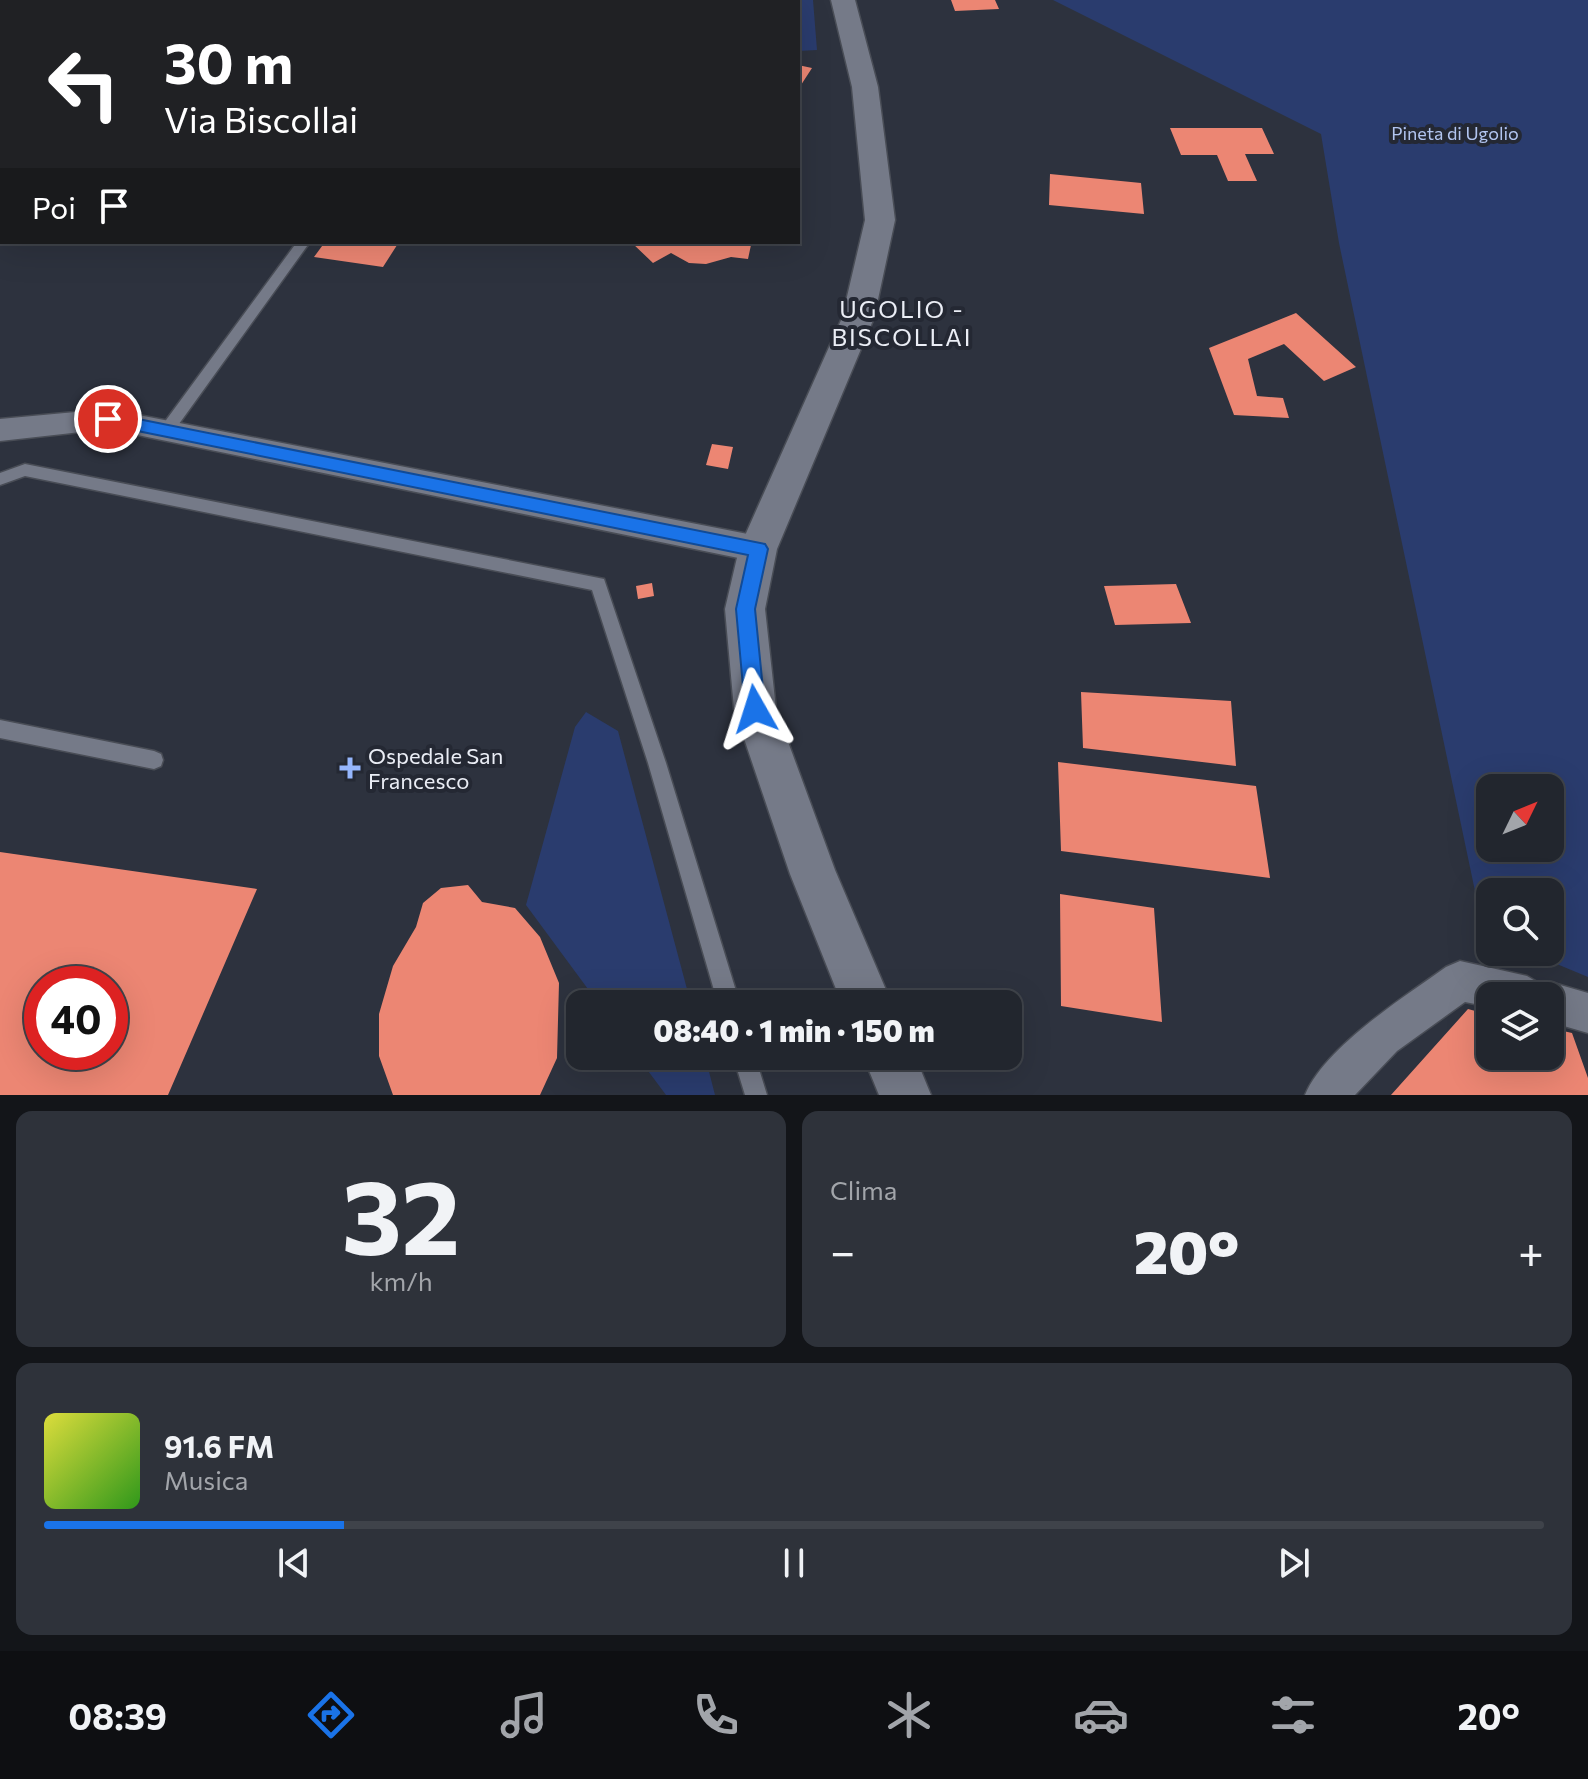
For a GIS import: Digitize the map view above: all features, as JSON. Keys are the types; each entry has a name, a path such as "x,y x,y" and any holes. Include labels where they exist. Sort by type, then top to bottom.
{"street":[{"path":"843,0 865,87 880,220 858,318 758,549 745,609 755,709 813,874 861,990"},
{"path":"0,430 108,419 758,549"},
{"path":"1326,1095 1383,1037 1460,981 1476,985"},
{"path":"1564,1006 1588,1013"},
{"path":"895,1070 905,1095"}],"lane":[{"path":"166,431 303,244"},
{"path":"0,472 25,470 598,584 657,763 725,990"},
{"path":"0,479 25,470"},
{"path":"0,729 154,760"},
{"path":"748,1070 756,1095"}],"green space":[{"path":"800,0 813,0 817,50 800,51"},
{"name":"Pineta di Ugolio","path":"1053,0 1588,0 1588,977 1562,966 1564,878 1476,878 1476,896 1339,243 1321,134"},
{"path":"586,712 618,731 687,990 589,990 526,905 575,727"},
{"path":"647,1070 709,1070 715,1095 666,1095"}],"building":[{"path":"951,0 995,0 999,9 955,11"},
{"path":"800,65 812,68 801,85"},
{"path":"1170,128 1262,128 1274,154 1245,154 1257,181 1228,181 1217,155 1181,155"},
{"path":"1050,174 1141,183 1144,214 1049,205"},
{"path":"324,244 398,244 383,267 314,257"},
{"path":"633,244 753,244 748,259 731,257 706,264 689,263 671,253 653,263"},
{"path":"1296,313 1356,367 1324,381 1284,344 1248,359 1257,396 1283,398 1289,418 1234,415 1209,348"},
{"path":"712,444 733,447 728,469 706,465"},
{"path":"652,583 654,596 638,599 636,586"},
{"path":"1176,584 1191,623 1115,625 1104,586"},
{"path":"1081,692 1231,701 1236,766 1083,748"},
{"path":"1058,762 1256,786 1270,878 1061,851"},
{"path":"0,852 257,889 168,1095 0,1095"},
{"path":"468,885 482,902 515,908 540,937 559,983 557,1058 540,1095 393,1095 379,1056 379,1014 393,966 416,927 423,903 441,888"},
{"path":"1060,894 1154,908 1162,1022 1061,1006"},
{"path":"1468,1009 1476,1011 1476,1070 1564,1070 1564,1031 1572,1033 1588,1078 1588,1095 1391,1095"}],"place":[{"name":"Ospedale San Francesco","path":"350,768"}],"district":[{"name":"UGOLIO - BISCOLLAI","path":"902,322"}],"route":[{"path":"108,419 758,549 745,609 755,709"}]}
